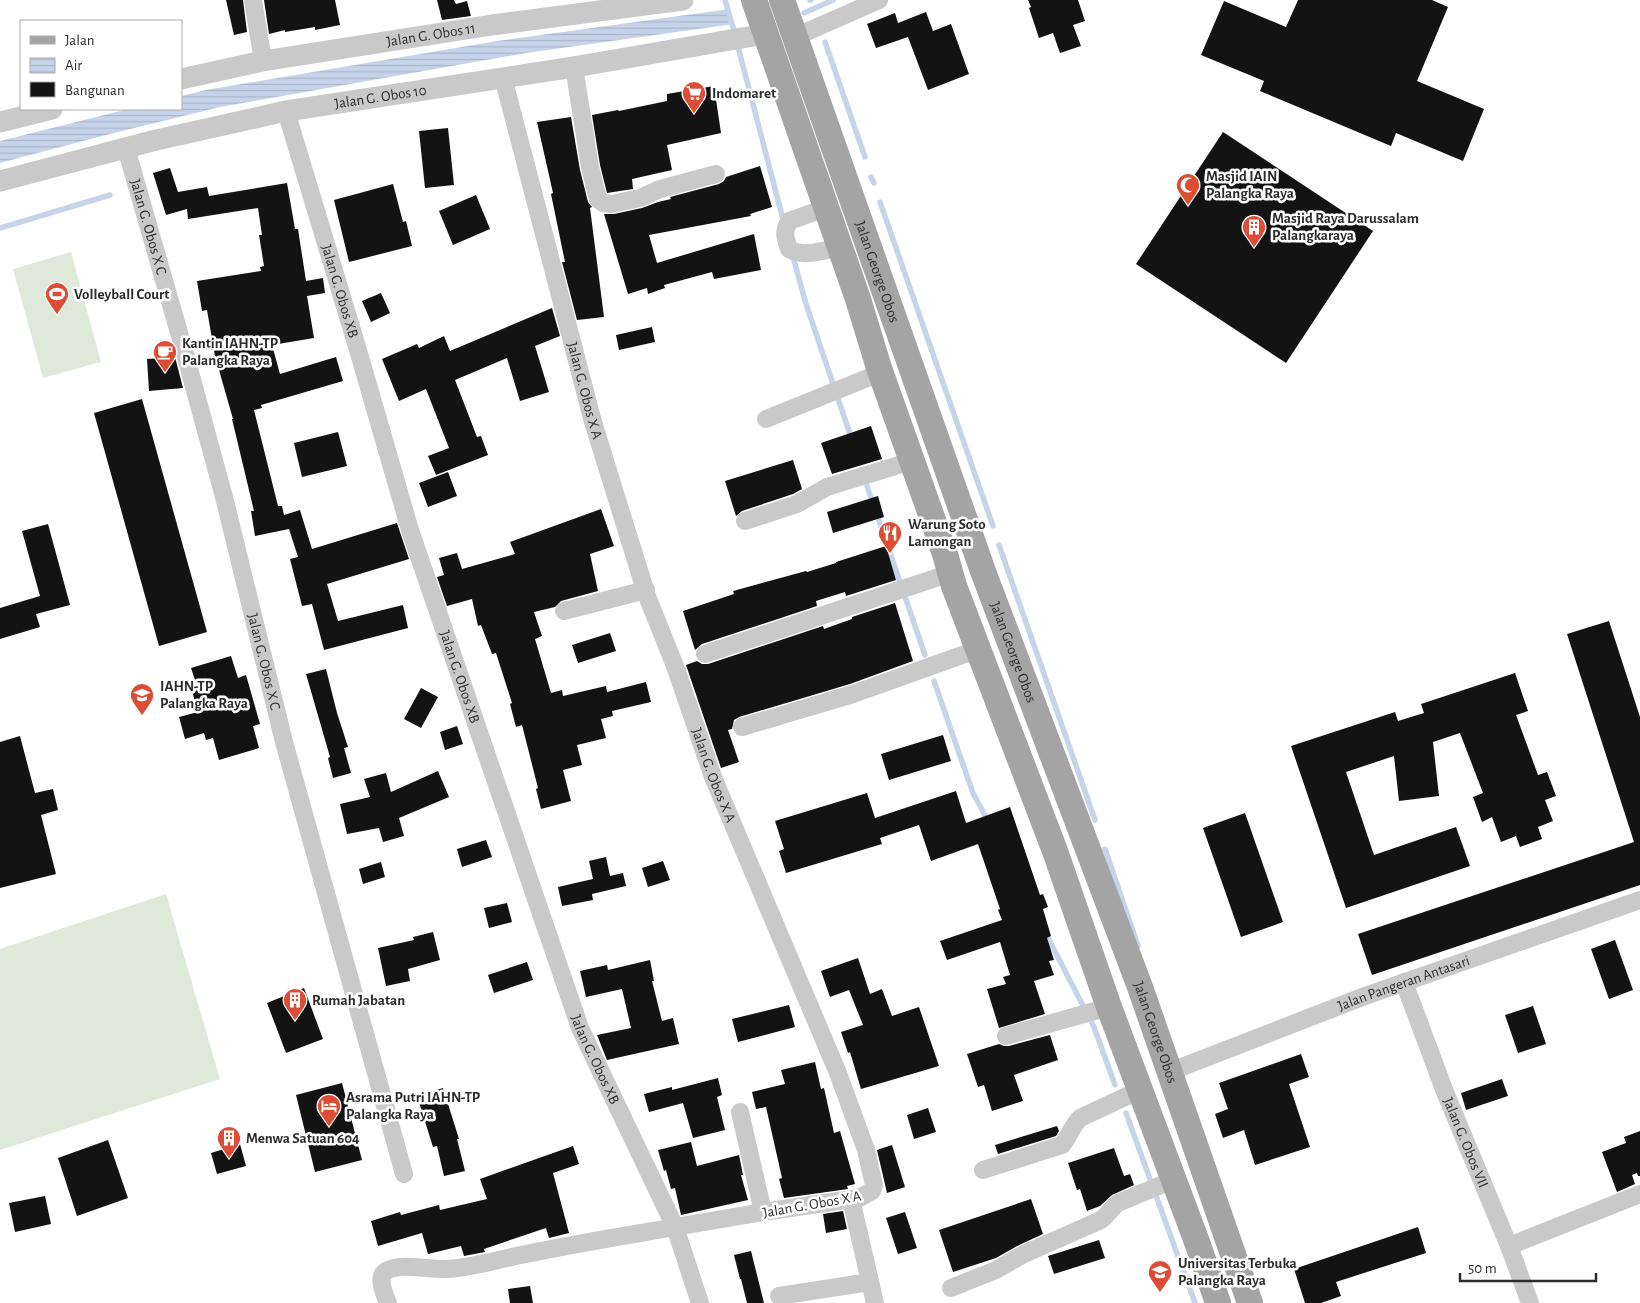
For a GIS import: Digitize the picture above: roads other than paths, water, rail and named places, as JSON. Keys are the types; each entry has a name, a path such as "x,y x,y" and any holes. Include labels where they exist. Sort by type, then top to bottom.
{"main road":[{"name":"Jalan George Obos","path":"754,0 747,37 826,208 858,299 880,373 951,573 1055,851 1109,1007 1218,1303"},
{"name":"Jalan George Obos","path":"782,0 984,574 1136,978 1250,1303"}],"street":[{"path":"253,0 263,61"},
{"name":"Jalan G. Obos 11","path":"182,78 263,61 492,25 683,0"},
{"path":"795,37 879,0"},
{"name":"Jalan G. Obos 10","path":"0,181 152,141 286,111 574,67 747,37"},
{"path":"574,67 590,167 598,198 603,203 612,204 640,198 660,189 716,174"},
{"name":"Jalan G. Obos X A","path":"388,1303 381,1279 382,1275 386,1271 399,1267 446,1269 464,1267 522,1254 675,1227 851,1199 868,1194 872,1191 874,1185 866,1150 838,1073 713,777 675,666 646,590 594,422 503,77"},
{"path":"0,122 48,110"},
{"name":"Jalan G. Obos XB","path":"286,111 410,530 580,1028 675,1227"},
{"name":"Jalan G. Obos X C","path":"126,148 189,369 226,506 284,742 404,1174"},
{"path":"826,208 789,221 785,228 789,249 795,253 803,253 840,247"},
{"path":"766,419 880,373"},
{"path":"745,521 798,504 827,487 912,461"},
{"path":"705,654 951,573"},
{"path":"564,611 646,590"},
{"path":"742,727 853,694 979,649"},
{"name":"Jalan Pangeran Antasari","path":"1170,1072 1365,996 1640,900"},
{"name":"Jalan G. Obos VII","path":"1404,982 1445,1092 1509,1246 1530,1303"},
{"path":"1006,1036 1109,1007"},
{"path":"984,1170 1062,1146 1080,1118 1140,1090"},
{"path":"740,1112 763,1212"},
{"path":"951,1288 996,1270 1024,1254 1101,1220 1118,1203 1173,1180"},
{"path":"1509,1246 1640,1194"},
{"path":"851,1199 875,1303"},
{"path":"675,1227 700,1303"},
{"path":"779,1296 870,1282"}],"water":[{"path":"730,9 734,24 526,53 220,107 0,163 0,141 124,110 182,110 182,96 206,90 497,41"}],"waterway":[{"path":"725,0 735,34"},
{"path":"804,13 833,0"},
{"path":"825,42 865,157"},
{"path":"737,43 784,223"},
{"path":"871,177 874,183"},
{"path":"0,228 110,195"},
{"path":"880,202 993,526"},
{"path":"792,253 806,304 852,440"},
{"path":"864,477 873,504"},
{"path":"876,512 925,655"},
{"path":"999,545 1095,820"},
{"path":"934,681 973,793 988,821"},
{"path":"1105,849 1138,946"},
{"path":"1045,932 1094,1027 1115,1085"},
{"path":"1126,1113 1195,1303"}],"place":[{"name":"Indomaret","path":"694,114"},
{"name":"Masjid IAIN Palangka Raya","path":"1188,206"},
{"name":"Masjid Raya Darussalam Palangkaraya","path":"1254,248"},
{"name":"Volleyball Court","path":"57,315"},
{"name":"Kantin IAHN-TP Palangka Raya","path":"165,373"},
{"name":"Warung Soto Lamongan","path":"890,554"},
{"name":"IAHN-TP Palangka Raya","path":"142,716"},
{"name":"Rumah Jabatan","path":"295,1021"},
{"name":"Asrama Putri IAHN-TP Palangka Raya","path":"329,1127"},
{"name":"Menwa Satuan 604","path":"229,1159"},
{"name":"Universitas Terbuka Palangka Raya","path":"1160,1293"}]}
